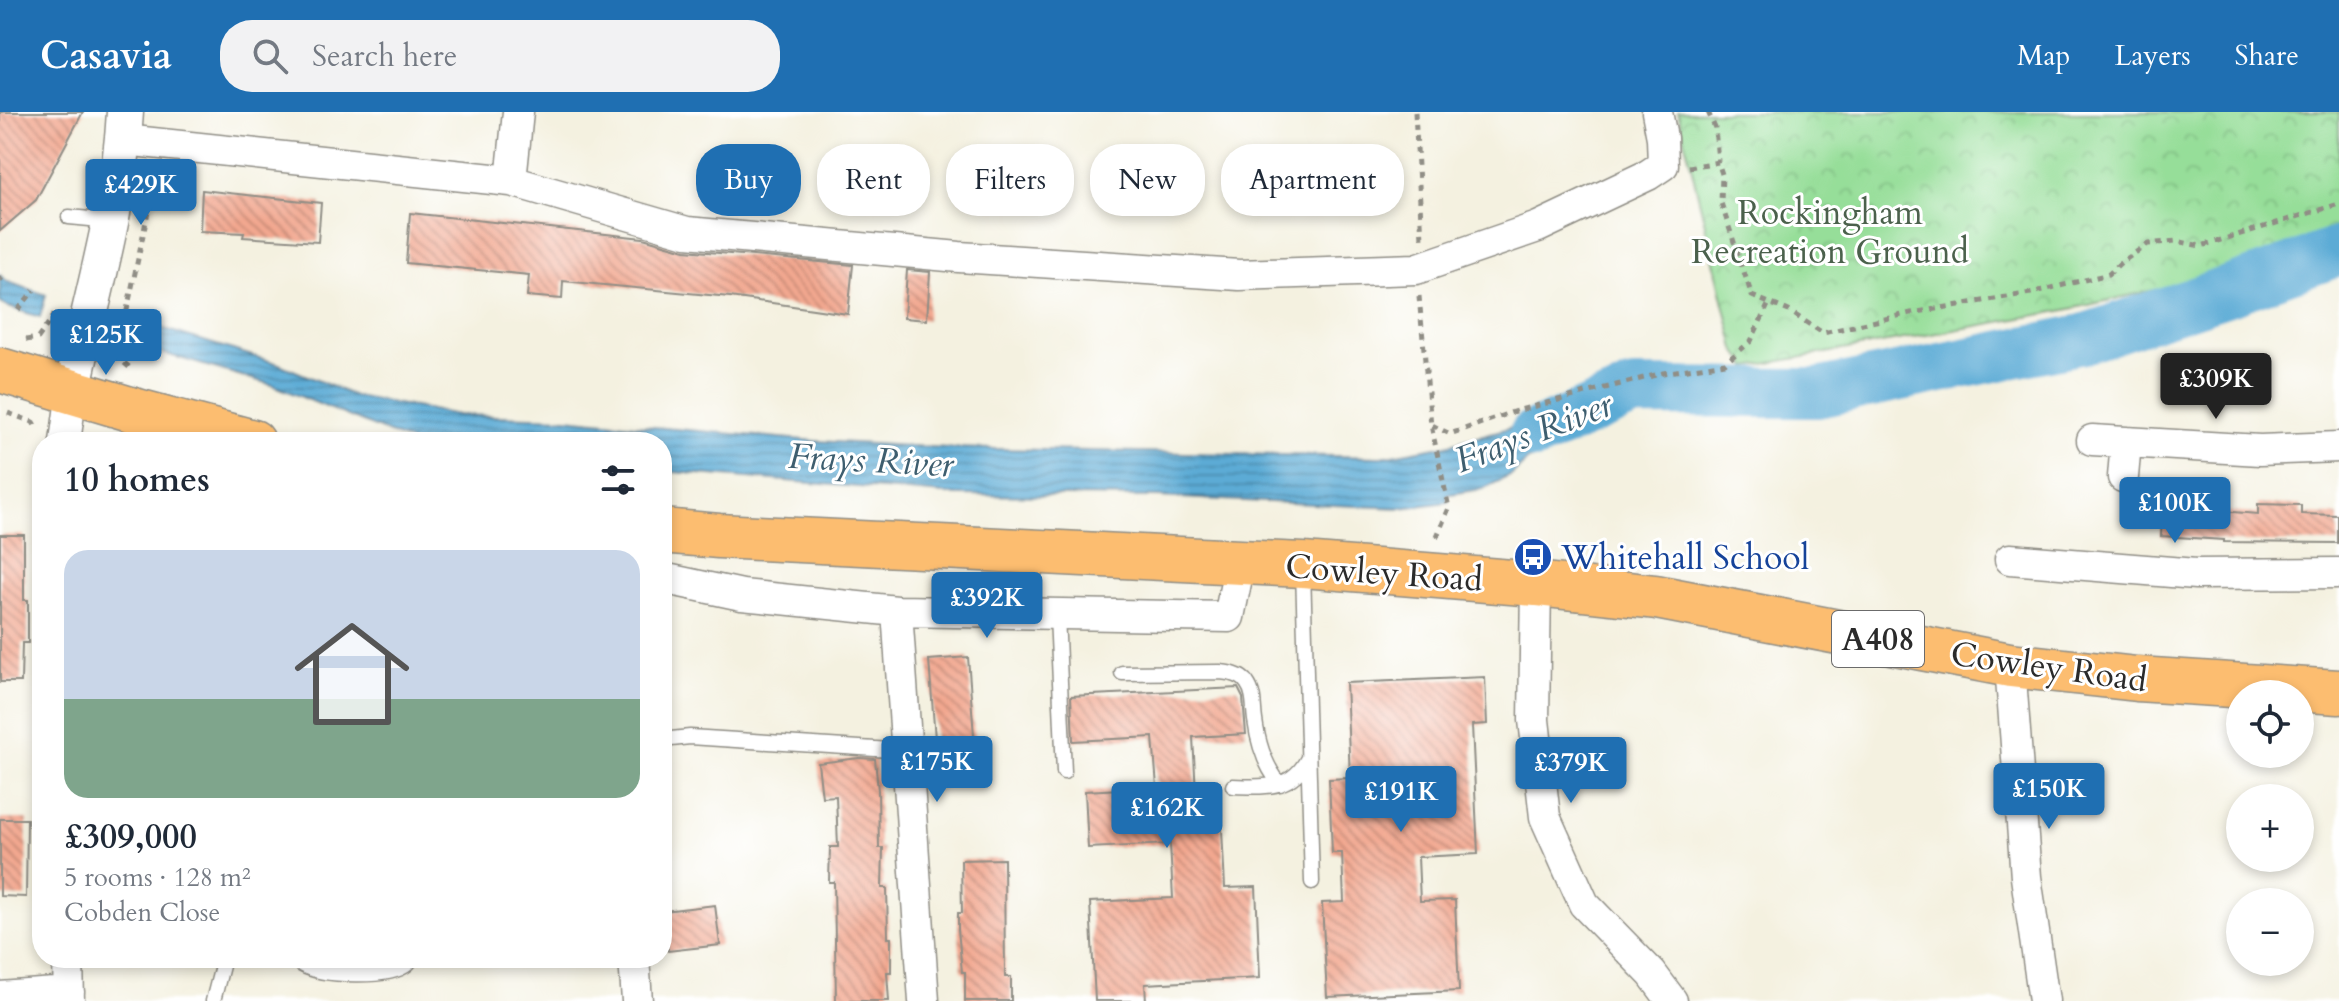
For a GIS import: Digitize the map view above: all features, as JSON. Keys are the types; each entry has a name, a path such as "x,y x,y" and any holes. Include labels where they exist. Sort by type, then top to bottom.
{"main road":[{"path":"13,355 79,358 137,411 216,432"},
{"name":"Cowley Road","path":"672,532 1303,565 1536,584 1656,597 2010,665 2137,679 2339,692"}],"street":[{"path":"511,181 518,112"},
{"path":"55,432 79,358 111,221 124,126 511,181 687,232 959,257 1239,275 1416,269 1538,227 1663,165 1657,112"},
{"path":"2092,440 2260,450 2339,447"},
{"path":"2123,477 2126,442"},
{"path":"2010,559 2196,574 2339,573"},
{"path":"672,580 742,595 897,611 1229,617 1240,563"},
{"path":"1536,584 1534,720 1545,817 1584,904 1652,974 1672,1001"},
{"path":"897,611 924,1001"},
{"path":"2010,665 2026,877 2044,1001"},
{"path":"0,997 69,997 68,968"},
{"path":"635,968 637,1001"}],"lane":[{"path":"69,217 111,221"},
{"path":"1303,565 1312,882"},
{"path":"1057,615 1064,772"},
{"path":"1122,673 1219,672 1235,674 1246,681 1253,695 1254,719 1262,754 1280,784"},
{"path":"672,739 690,737 906,751"},
{"path":"1233,786 1280,784 1294,779 1308,757"},
{"path":"213,1001 221,968"}],"path":[{"path":"1708,112 1715,128 1722,174 1721,203 1752,296 1789,311 1823,333 1911,313 2044,290 2109,274 2148,244 2176,241 2201,246 2339,204"},
{"path":"1648,175 1718,162"},
{"path":"129,367 121,360 120,343 151,198 159,175"},
{"path":"18,310 34,290"},
{"path":"1449,508 1431,425 1450,434 1516,411 1663,373 1725,363 1751,341 1769,303"},
{"path":"13,355 38,338"},
{"path":"8,413 33,422 43,432"}],"green space":[{"name":"Rockingham Recreation Ground","path":"1678,112 2339,112 2339,232 2159,289 2066,310 1748,367 1735,349"}],"water":[{"path":"0,275 5,281 46,295 40,317 0,302"},
{"path":"138,321 279,364 354,396 458,415 566,418 815,441 949,448 1381,457 1447,445 1509,428 1593,397 1599,431 1528,460 1512,475 1482,489 1450,494 1447,496 1448,502 1401,508 1158,497 957,495 672,472 672,432 387,432 273,385 131,344"}],"building":[{"path":"0,112 83,112 36,200 0,231"},
{"path":"202,190 321,203 318,242 200,231"},
{"path":"410,213 643,238 685,250 853,265 848,314 730,297 563,281 562,299 527,296 529,275 406,263"},
{"path":"907,270 930,272 927,320 904,318"},
{"path":"2163,498 2208,500 2207,510 2258,514 2258,504 2301,505 2301,514 2338,515 2338,543 2224,542 2161,536"},
{"path":"0,535 24,535 24,600 28,600 28,643 22,643 21,682 0,682"},
{"path":"968,657 975,749 936,752 929,660"},
{"path":"1485,677 1487,724 1472,725 1478,854 1418,857 1420,901 1455,900 1459,991 1327,997 1322,903 1344,902 1342,853 1332,853 1329,779 1350,778 1346,683"},
{"path":"1238,688 1243,698 1246,734 1193,737 1197,811 1221,810 1225,888 1256,887 1260,978 1145,984 1146,1001 1095,1001 1090,902 1173,898 1170,844 1088,848 1085,791 1157,787 1153,737 1073,741 1071,696"},
{"path":"875,759 879,848 883,848 882,888 887,888 888,938 891,938 891,972 887,972 889,1001 836,1001 834,882 829,882 830,847 838,847 836,796 822,797 818,763"},
{"path":"0,819 27,819 26,897 0,896"},
{"path":"1004,859 1005,977 1011,977 1011,1001 965,1001 965,972 962,972 958,929 958,913 962,913 961,860"},
{"path":"715,905 720,945 672,951 672,910"}],"waterway":[{"name":"Frays River","path":"1534,435 1634,392 1817,393 2083,339 2339,251"}],"place":[{"name":"Whitehall School","path":"1533,557"}]}
